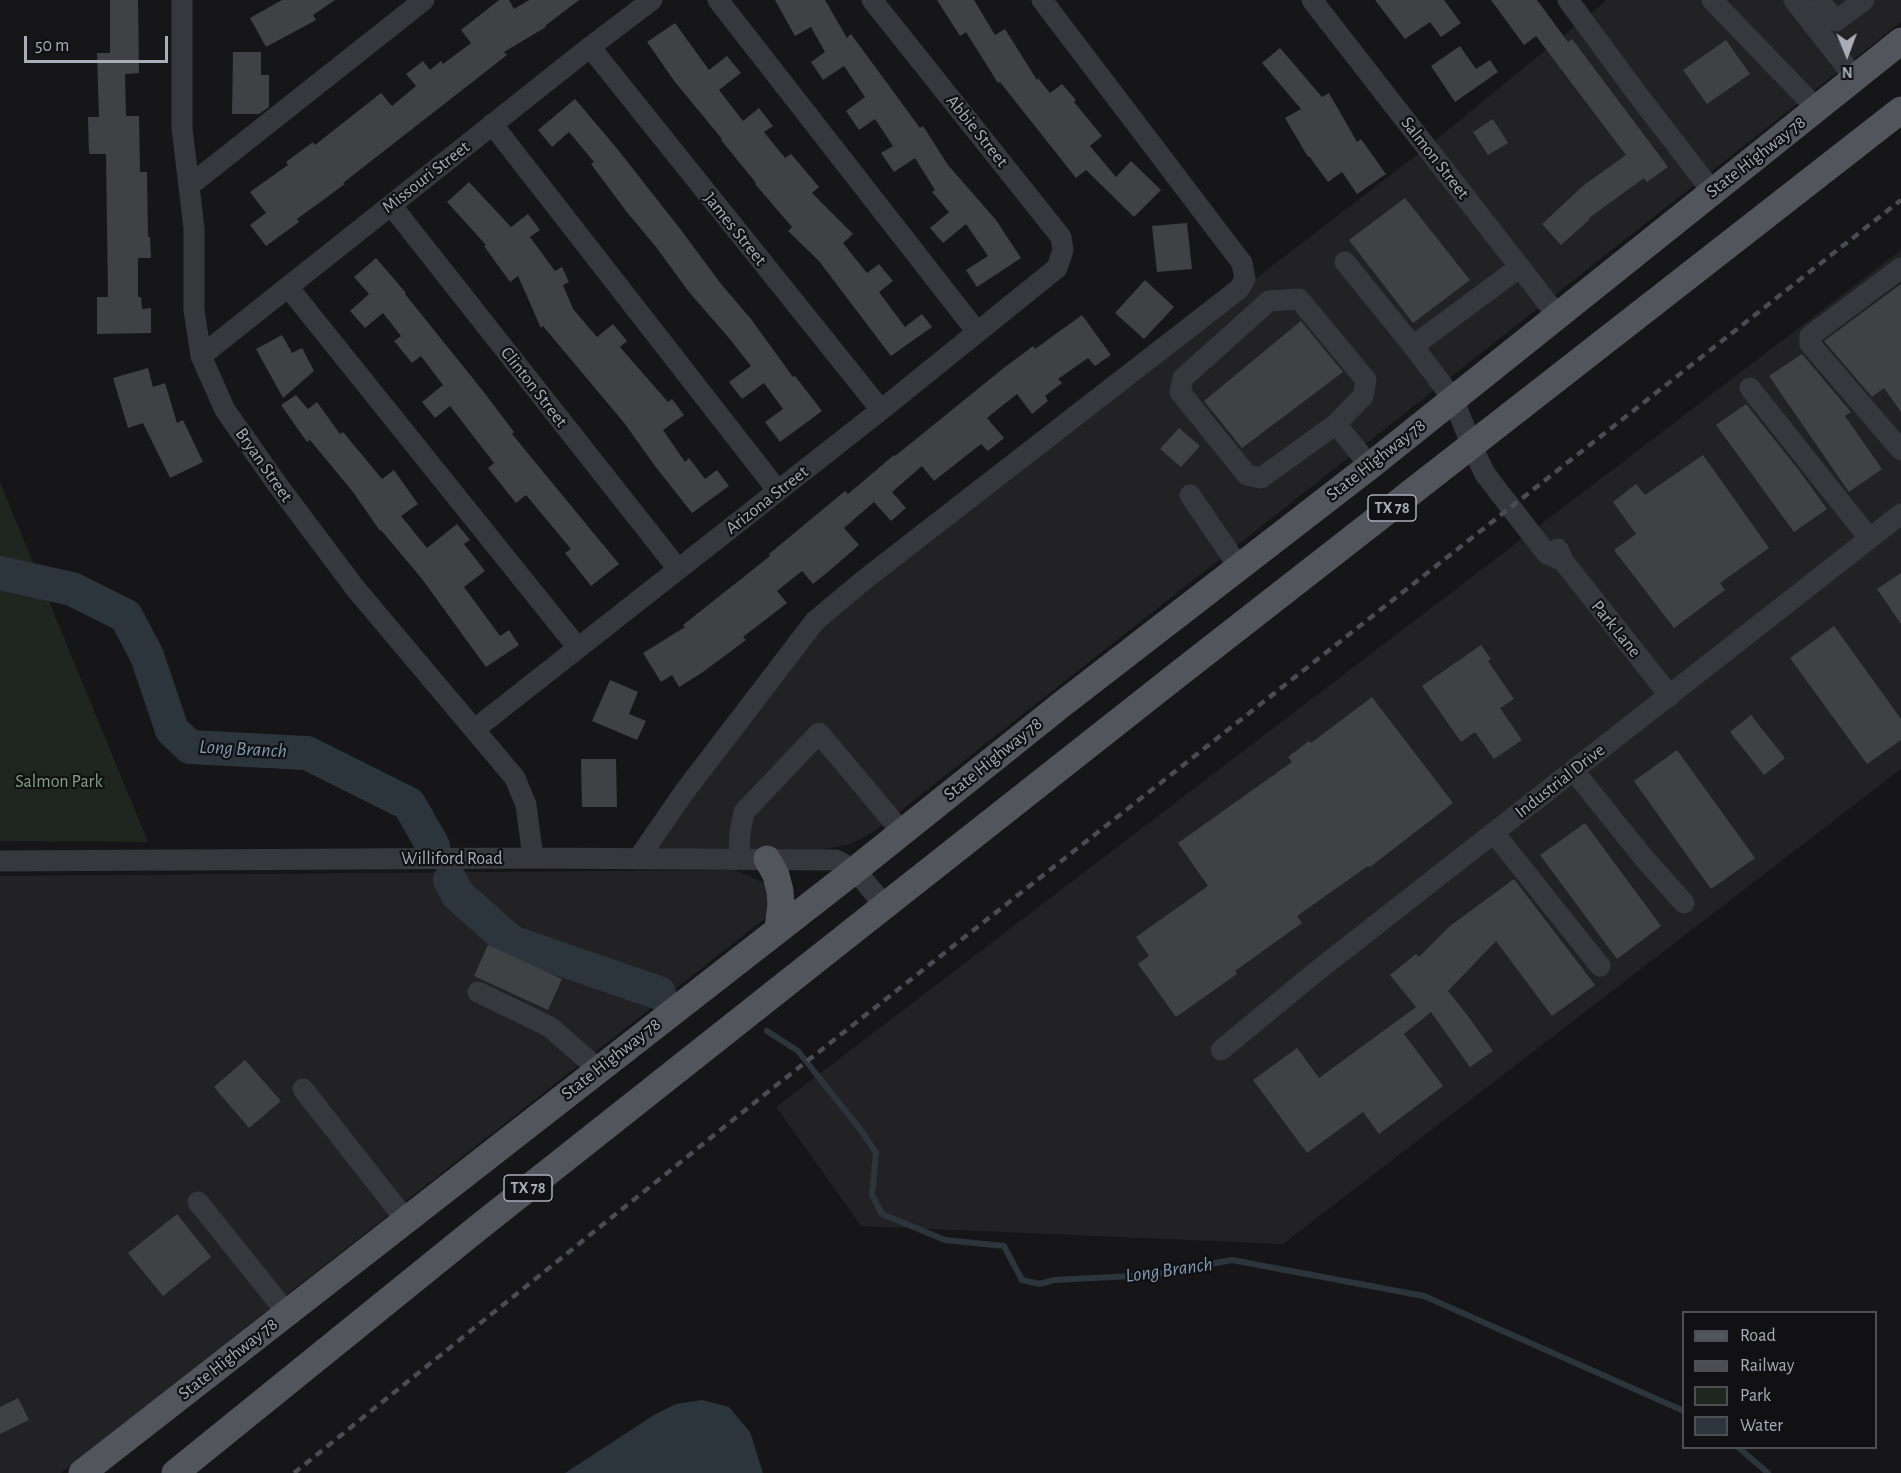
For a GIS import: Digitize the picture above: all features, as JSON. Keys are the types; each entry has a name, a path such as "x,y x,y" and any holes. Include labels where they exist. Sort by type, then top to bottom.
{"main road":[{"name":"State Highway 78","path":"82,1473 855,870 1061,705 1370,466 1901,41"},
{"name":"TX 78","path":"175,1473 479,1227 885,906 1901,110"},
{"path":"767,859 776,875 780,891 778,928"}],"street":[{"name":"Bryan Street","path":"182,0 182,128 194,228 194,310 201,356 225,410 277,484 355,588 515,778 526,805 533,858"},
{"path":"189,186 424,0"},
{"name":"Missouri Street","path":"201,356 492,124 652,0"},
{"path":"718,0 977,332"},
{"name":"Abbie Street","path":"872,0 1061,237 1063,250 1056,268"},
{"path":"638,858 685,791 815,621 864,580 1239,289 1245,279 1242,263 1042,0"},
{"name":"Salmon Street","path":"1312,0 1557,315"},
{"path":"1568,0 1712,191"},
{"path":"1712,0 1817,109"},
{"path":"1794,0 1828,28"},
{"path":"1819,0 1828,28 1855,78"},
{"path":"1828,28 1864,0"},
{"name":"James Street","path":"590,47 880,410"},
{"path":"492,124 778,491"},
{"name":"Clinton Street","path":"391,205 678,569"},
{"name":"Park Lane","path":"1345,262 1453,399 1485,474 1547,554 1563,561 1670,696"},
{"path":"1413,346 1520,267"},
{"name":"Arizona Street","path":"475,729 778,491 1056,268"},
{"path":"1901,268 1810,336 1810,344 1901,450"},
{"path":"288,287 578,648"},
{"path":"1299,299 1366,380 1363,396 1336,424 1261,478 1247,475 1180,392 1183,378 1269,302 1299,299"},
{"path":"1750,388 1869,538"},
{"path":"1336,424 1370,466"},
{"path":"1191,495 1239,567"},
{"name":"Industrial Drive","path":"1221,1050 1317,970 1901,514"},
{"path":"739,859 740,832 744,812 819,733 902,832"},
{"path":"1574,771 1643,857 1684,903"},
{"path":"1494,833 1600,966"},
{"name":"Williford Road","path":"0,861 767,859 836,861 855,870"},
{"path":"855,870 885,906"},
{"path":"478,992 550,1027 598,1069"},
{"path":"303,1089 405,1219"},
{"path":"198,1202 287,1313"}],"shaded area":[{"path":"1607,0 1901,0 1901,22 876,830 851,844 821,850 644,849 827,612 1427,147"},
{"path":"1901,250 1901,769 1283,1244 861,1226 776,1107"},
{"path":"735,870 767,884 768,916 61,1473 0,1473 0,876"}],"green space":[{"name":"Salmon Park","path":"0,482 148,842 0,841"}],"water":[{"path":"702,1400 729,1407 750,1432 763,1473 565,1473 654,1415 676,1404"}],"building":[{"path":"110,0 138,0 139,73 125,74 126,116 139,116 140,172 147,172 148,237 150,237 151,258 138,258 138,297 141,297 142,309 151,308 151,333 97,334 97,297 108,297 106,154 89,154 88,117 99,117 97,53 110,53"},
{"path":"282,0 335,0 313,15 316,20 266,47 250,18"},
{"path":"499,0 509,0 514,9 529,0 579,0 546,27 504,52 507,55 343,183 345,184 297,219 299,222 266,246 250,225 266,213 250,192 288,165 286,162 313,142 315,145 381,93 392,106 416,86 406,74 423,61 430,70 441,61 443,64 471,43 461,30"},
{"path":"775,0 825,0 847,38 851,34 920,128 923,126 948,165 996,220 1021,258 977,287 966,270 988,256 966,224 943,243 930,228 949,212 932,192 935,190 915,158 894,172 881,153 893,146 875,119 859,130 846,111 865,97 844,66 823,80 811,62 825,52 811,27 795,36"},
{"path":"937,0 974,0 995,35 1005,29 1037,80 1038,78 1050,93 1062,84 1076,100 1074,102 1102,136 1090,146 1116,177 1131,161 1161,190 1134,217 1086,170 1076,178 1000,82 998,83 966,32 960,36"},
{"path":"1375,0 1444,0 1461,23 1441,37 1430,22 1405,39"},
{"path":"1491,0 1537,0 1568,42 1572,39 1668,167 1647,182 1644,178 1589,218 1561,245 1542,224 1584,185 1626,155 1536,36 1524,45"},
{"path":"675,23 709,70 727,56 741,73 719,90 743,121 759,108 773,126 764,132 785,158 791,154 819,187 812,193 853,234 843,243 867,273 879,264 893,281 879,292 905,327 922,314 932,327 891,356 819,261 788,231 792,227 675,82 647,42"},
{"path":"1726,40 1750,74 1707,104 1683,70"},
{"path":"1460,46 1476,69 1490,60 1498,72 1455,102 1431,66"},
{"path":"1280,48 1322,97 1329,93 1357,142 1361,139 1386,174 1357,194 1342,172 1328,182 1308,157 1285,118 1301,109 1262,63"},
{"path":"233,52 261,52 261,75 269,75 269,107 259,114 232,114"},
{"path":"575,99 615,146 721,284 751,319 793,377 795,376 822,411 780,442 765,422 783,409 764,383 742,399 729,382 751,366 689,292 626,211 591,164 594,162 569,132 552,147 538,130"},
{"path":"1493,119 1508,143 1488,155 1473,132"},
{"path":"469,182 511,227 528,214 540,230 530,237 555,271 562,267 569,282 563,285 573,309 597,337 613,324 627,341 620,347 668,402 672,399 684,415 663,430 685,462 689,458 705,479 717,470 729,486 692,513 625,424 543,326 541,328 518,276 510,282 484,246 486,245 447,202"},
{"path":"1405,198 1470,280 1413,323 1349,240"},
{"path":"1187,223 1192,269 1157,272 1152,226"},
{"path":"376,258 483,391 514,432 512,434 619,564 591,586 565,553 571,549 526,495 516,503 488,468 494,463 450,406 435,418 422,402 443,385 421,356 412,363 394,341 401,336 383,313 365,328 350,311 369,294 354,277"},
{"path":"1145,280 1174,307 1144,339 1115,313"},
{"path":"1901,284 1901,412 1884,388 1872,397 1824,341"},
{"path":"1082,315 1111,355 1095,366 1088,358 1058,379 1062,383 1045,396 1048,401 1032,414 1017,394 987,418 1004,438 988,451 981,444 934,481 922,466 892,492 906,508 891,521 874,502 844,528 859,545 829,571 813,584 802,571 777,591 787,603 743,637 746,640 679,687 672,675 661,682 643,653 685,627 683,625 770,556 769,554 845,491 848,494 1005,367 1033,346 1035,349"},
{"path":"1301,321 1343,372 1242,448 1204,401"},
{"path":"282,335 292,353 302,348 314,371 283,398 256,349"},
{"path":"1802,354 1851,412 1845,416 1882,469 1849,492 1769,376"},
{"path":"148,368 153,387 165,383 177,423 183,420 203,462 170,478 143,423 128,428 113,378"},
{"path":"296,395 308,409 317,402 340,434 343,432 382,479 394,470 418,504 401,516 427,548 457,524 470,540 464,544 485,571 464,587 500,636 509,630 519,645 486,667 422,579 380,531 353,492 310,440 307,442 281,405"},
{"path":"1746,404 1827,509 1794,532 1716,425"},
{"path":"1179,428 1200,446 1181,467 1160,449"},
{"path":"1703,455 1769,548 1720,583 1725,590 1674,628 1614,550 1636,534 1613,502 1636,484 1645,495"},
{"path":"1901,573 1901,624 1877,589"},
{"path":"1834,626 1901,719 1901,740 1867,764 1790,658"},
{"path":"1481,645 1491,659 1488,661 1514,699 1500,708 1522,740 1494,759 1475,732 1461,742 1422,686"},
{"path":"610,680 638,692 629,714 646,721 637,740 592,721"},
{"path":"1372,697 1453,803 1370,867 1368,866 1297,916 1302,923 1235,971 1237,974 1176,1017 1138,964 1149,956 1136,937 1208,886 1178,843 1292,762 1288,757 1309,741 1311,743"},
{"path":"1751,715 1785,758 1764,775 1730,732"},
{"path":"1677,750 1755,858 1711,889 1634,781"},
{"path":"581,759 616,759 617,807 582,807"},
{"path":"1585,823 1661,926 1617,959 1540,855"},
{"path":"1514,879 1595,985 1552,1016 1496,941 1448,991 1493,1051 1470,1067 1431,1012 1404,1034 1443,1086 1379,1134 1363,1112 1307,1153 1253,1080 1297,1048 1319,1078 1416,1007 1390,975 1416,954 1419,957 1450,926"},
{"path":"488,945 562,979 548,1010 474,976"},
{"path":"245,1060 281,1101 249,1128 214,1087"},
{"path":"177,1214 211,1257 163,1296 128,1253"},
{"path":"18,1398 29,1420 0,1434 0,1407"}],"waterway":[{"name":"Long Branch","path":"0,573 72,589 126,616 147,656 172,730 190,747 307,753 409,804 433,846"},
{"name":"Long Branch","path":"450,880 458,895 511,942 659,993"},
{"name":"Long Branch","path":"767,1031 798,1051 863,1133 876,1153 872,1195 882,1214 945,1240 1004,1246 1022,1280 1040,1284 1054,1280 1152,1275 1232,1260 1424,1296 1682,1410"},
{"name":"Long Branch","path":"1740,1449 1768,1473"}],"railway":[{"path":"294,1473 764,1095 1901,200"}]}
